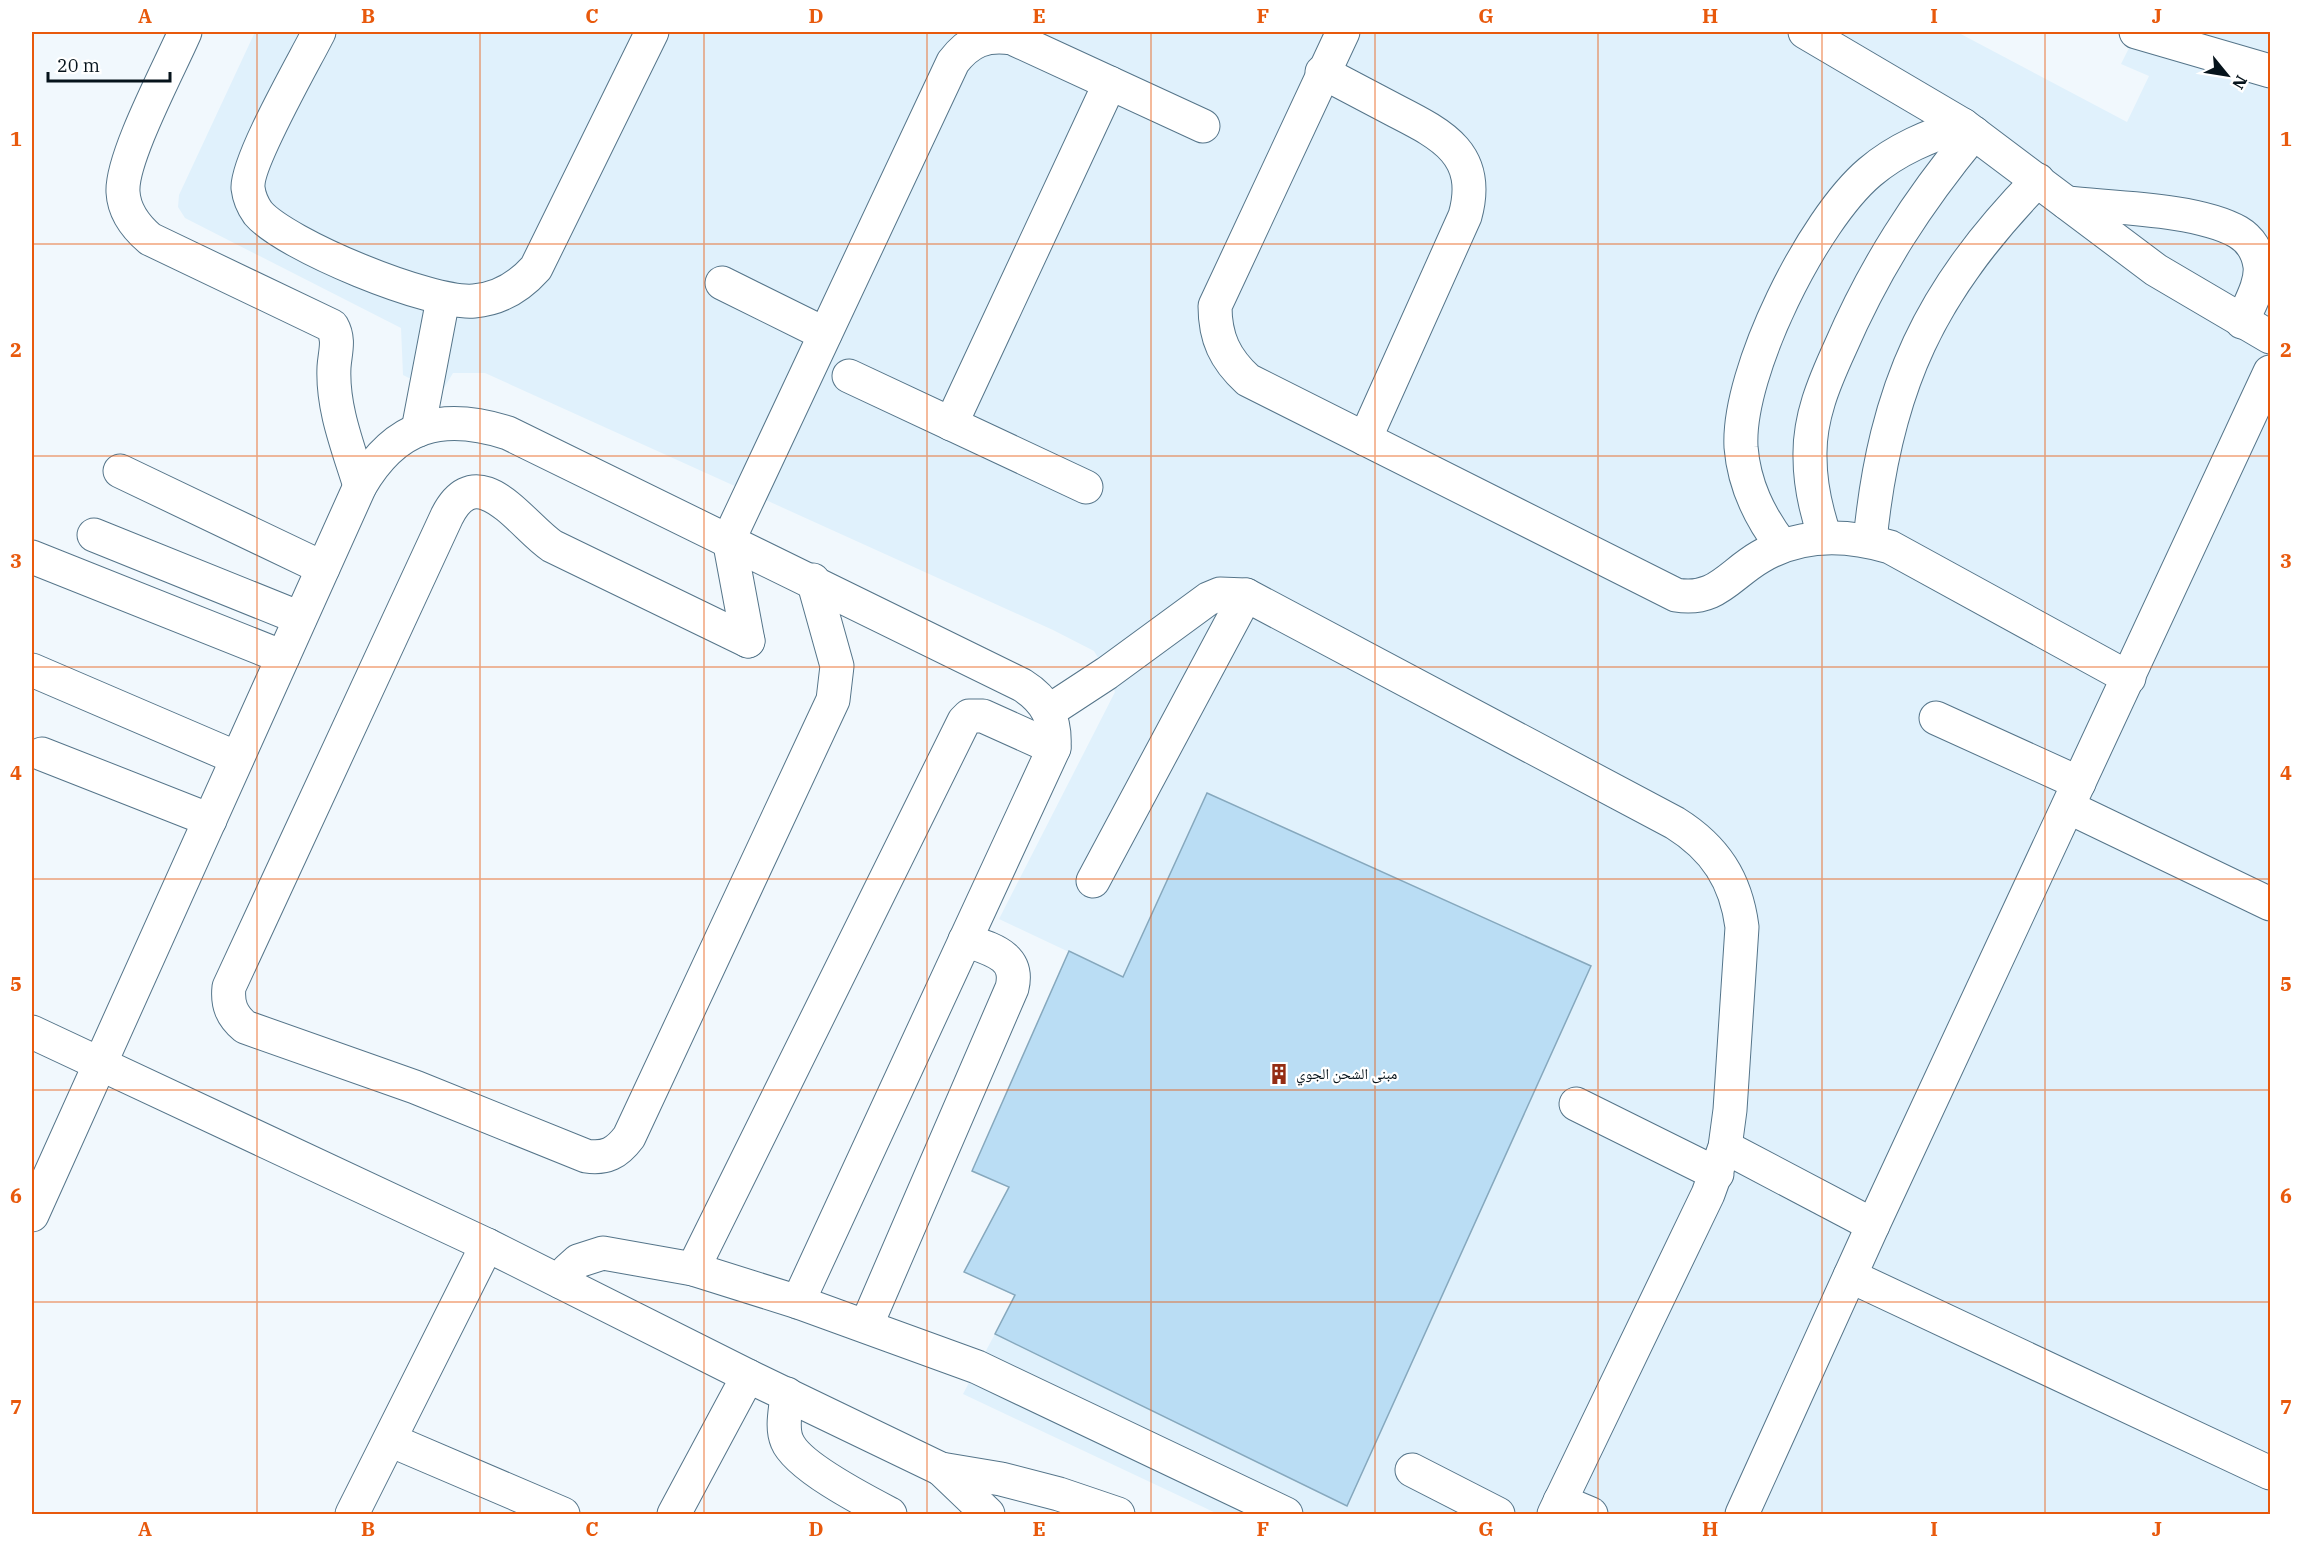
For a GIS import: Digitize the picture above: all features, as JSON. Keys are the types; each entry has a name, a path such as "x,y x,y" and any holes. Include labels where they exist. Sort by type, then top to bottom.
{"lane":[{"path":"185,32 125,168 123,195 126,207 132,220 150,239 332,326 337,343 334,367 338,415 360,486"},
{"path":"319,32 253,163 249,175 251,200 267,221 314,249 363,272 443,299 471,302 500,296 526,279 536,268 652,32"},
{"path":"1343,32 1215,306 1215,323 1224,354 1248,380 1676,595 1692,598 1709,594 1743,568 1782,546 1825,537 1870,541 1890,547 2128,678"},
{"path":"1805,32 1968,129 2038,180 2108,237 2156,270 2257,330 2260,267 2250,241 2239,232 2187,216 2067,203"},
{"path":"2137,32 2271,71"},
{"path":"813,580 837,666 833,700 629,1137 611,1154 599,1158 586,1156 425,1091 245,1027 236,1020 228,999 234,976 452,507 469,493 490,493 537,536 552,546 748,641 729,540 953,62 960,53 981,39 996,36 1012,38 1203,126"},
{"path":"1323,72 1437,132 1459,155 1469,185 1469,201 1465,216 1365,439"},
{"path":"951,424 1110,83"},
{"path":"1825,537 1816,511 1810,455 1813,421 1822,387 1876,269 1968,129"},
{"path":"1782,546 1765,524 1753,500 1741,446 1748,391 1785,297 1834,210 1851,190 1890,157 1937,133 1968,129"},
{"path":"1870,541 1875,482 1888,425 1906,370 1931,317 1962,267 1997,221 2038,180"},
{"path":"722,283 825,334"},
{"path":"418,430 443,299"},
{"path":"1742,1515 1873,1225 2271,372"},
{"path":"849,376 1086,487"},
{"path":"32,1215 360,486 371,467 392,445 418,430 448,422 479,424 508,433 813,580 1022,685 1033,692 1049,711 1053,723 1054,748 798,1302"},
{"path":"120,471 323,568"},
{"path":"94,535 300,618"},
{"path":"32,557 283,657"},
{"path":"1049,711 1107,673 1208,599 1220,594 1246,595 1675,823 1709,848 1723,865 1739,905 1742,927 1730,1110 1721,1161 1557,1508 1591,1515"},
{"path":"1093,881 1246,595"},
{"path":"32,670 237,758"},
{"path":"693,1269 964,721 969,716 983,716 1054,748"},
{"path":"1936,718 2271,904"},
{"path":"42,754 210,820"},
{"path":"866,1326 1012,988 1013,970 1005,956 965,940"},
{"path":"32,1032 487,1245 747,1376 941,1469 1025,1485 1118,1515"},
{"path":"1576,1104 1721,1161 1873,1225"},
{"path":"352,1515 487,1245"},
{"path":"561,1282 568,1270 578,1261 603,1253 693,1269 798,1302 978,1367 1286,1515"},
{"path":"1850,1276 2271,1473"},
{"path":"674,1515 747,1376"},
{"path":"787,1394 785,1432 787,1442 794,1453 840,1503 890,1515"},
{"path":"390,1440 563,1515"},
{"path":"941,1469 988,1515"},
{"path":"1412,1470 1498,1515"}],"shaded area":[{"path":"255,32 1957,32 2127,122 2149,76 2121,64 2137,32 2270,32 2270,1514 1218,1514 963,1394 1015,1296 964,1272 1009,1187 1069,952 999,919 1115,692 1107,673 1094,651 1053,630 485,373 453,373 441,393 427,387 403,375 401,328 185,218 178,207 179,195"}],"building":[{"name":"مبنى الشحن الجوي","path":"1207,793 1591,966 1347,1506 995,1334 1015,1295 964,1272 1009,1187 972,1171 1069,951 1123,977"}],"place":[{"name":"مبنى الشحن الجوي","path":"1279,1074"}]}
